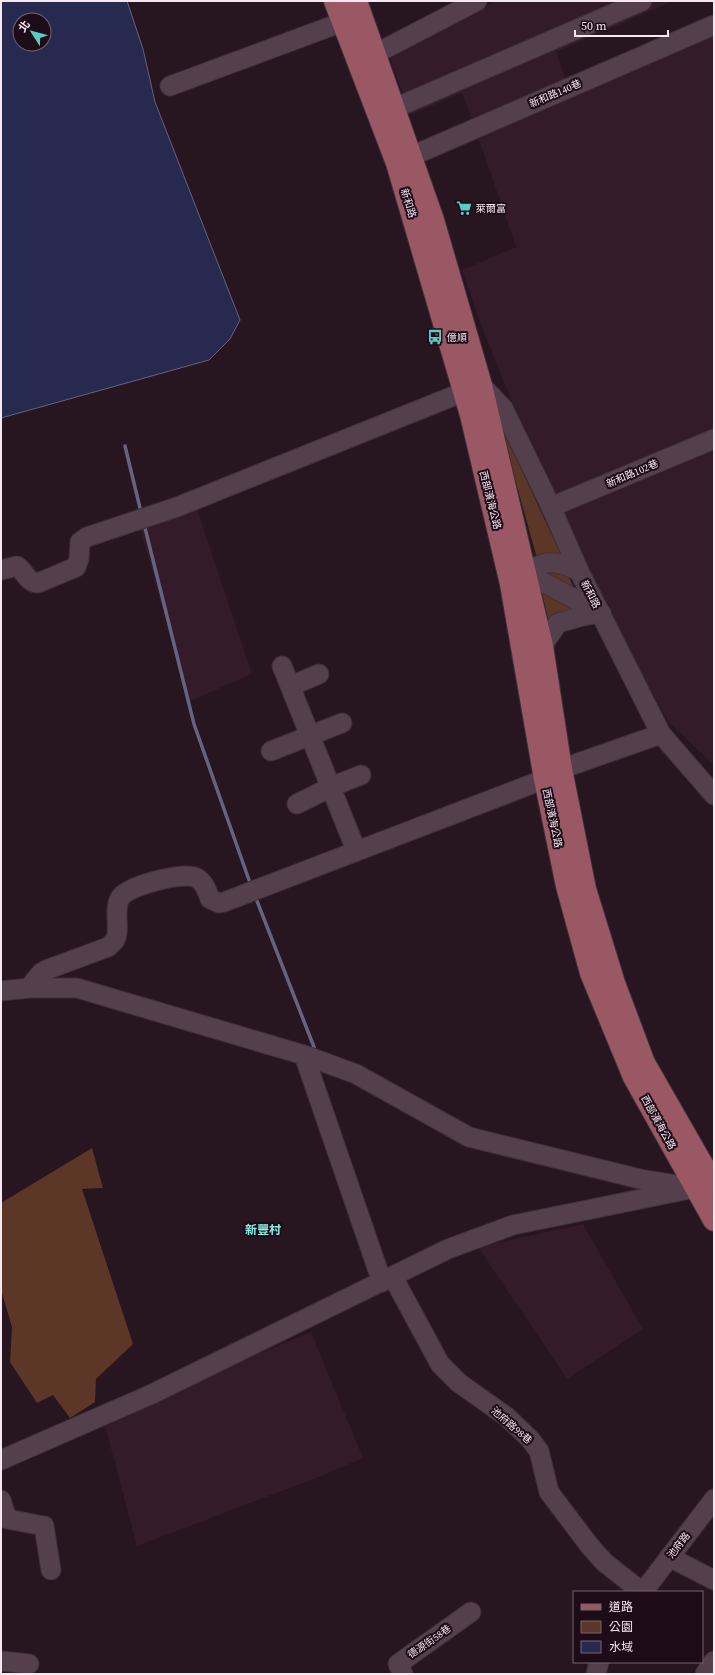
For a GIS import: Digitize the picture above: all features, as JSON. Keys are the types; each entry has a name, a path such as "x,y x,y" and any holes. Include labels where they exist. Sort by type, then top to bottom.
{"main road":[{"name":"新和路","path":"335,1 353,13 376,54 395,108 404,159"},
{"name":"新和路","path":"353,13 404,159 434,220 473,388"},
{"name":"西部濱海公路","path":"473,388 504,552 519,579 542,646 553,774"},
{"name":"西部濱海公路","path":"473,388 519,579 553,774 585,889 614,984 644,1063 708,1188 714,1220"}],"street":[{"path":"376,54 477,1"},
{"path":"395,108 642,1"},
{"path":"170,86 353,13"},
{"name":"新和路140巷","path":"404,159 714,25"},
{"path":"1,570 17,566 22,569 29,580 38,583 76,567 80,559 80,542 87,537 177,507 473,388"},
{"name":"新和路","path":"473,388 503,408 551,507 579,571 661,734 714,795"},
{"name":"新和路102巷","path":"551,507 714,439"},
{"path":"579,571 567,565 551,562 537,565 519,579 601,613"},
{"path":"542,646 558,623 601,613"},
{"path":"282,666 356,850"},
{"path":"291,686 320,674"},
{"path":"271,751 342,723"},
{"path":"29,988 41,973 46,970 108,947 115,940 120,899 126,892 135,887 149,882 189,876 197,878 204,884 210,899 219,903 553,774 661,734"},
{"path":"296,804 331,787 361,775"},
{"path":"1,991 29,988 77,988 304,1055 356,1074 469,1137 640,1179 708,1188"},
{"name":"池府路98巷","path":"304,1055 387,1279 440,1364 459,1383 506,1417 530,1439 539,1451 549,1492 589,1545 604,1562 641,1591"},
{"path":"1,1460 152,1394 448,1249 513,1225 708,1188"},
{"name":"池府路","path":"643,1591 714,1499"},
{"path":"1,1500 7,1519 44,1526 51,1570"},
{"path":"669,1556 714,1580"},
{"name":"德源街58巷","path":"403,1674 398,1664 471,1612"},
{"path":"1,1661 29,1664"},
{"path":"705,1674 714,1661"},
{"path":"596,1674 599,1663"}],"shaded area":[{"path":"496,1 673,1 556,52 566,80 473,122 462,93 410,115 390,58"},
{"path":"714,33 714,765 669,723 595,589 527,440 477,314 462,270 516,247 477,134"},
{"path":"196,506 252,674 188,702 139,523"},
{"path":"583,1224 643,1329 567,1379 478,1247"},
{"path":"311,1332 363,1458 316,1478 137,1546 105,1426 263,1352"}],"green space":[{"path":"499,421 563,559 536,555"},
{"path":"556,571 569,577 577,595 538,573"},
{"path":"541,589 575,609 549,622"},
{"path":"92,1148 103,1188 82,1189 133,1344 96,1379 95,1402 70,1418 53,1395 37,1403 10,1362 12,1327 1,1290 1,1203"}],"water":[{"path":"1,1 127,1 143,49 155,102 240,320 230,339 209,360 1,418"}],"waterway":[{"path":"125,446 140,508"},
{"path":"145,528 194,724 249,880"},
{"path":"257,901 314,1047"}],"place":[{"name":"萊爾富","path":"464,208"},
{"name":"億順","path":"435,337"}],"district":[{"name":"新豐村","path":"263,1230"}]}
